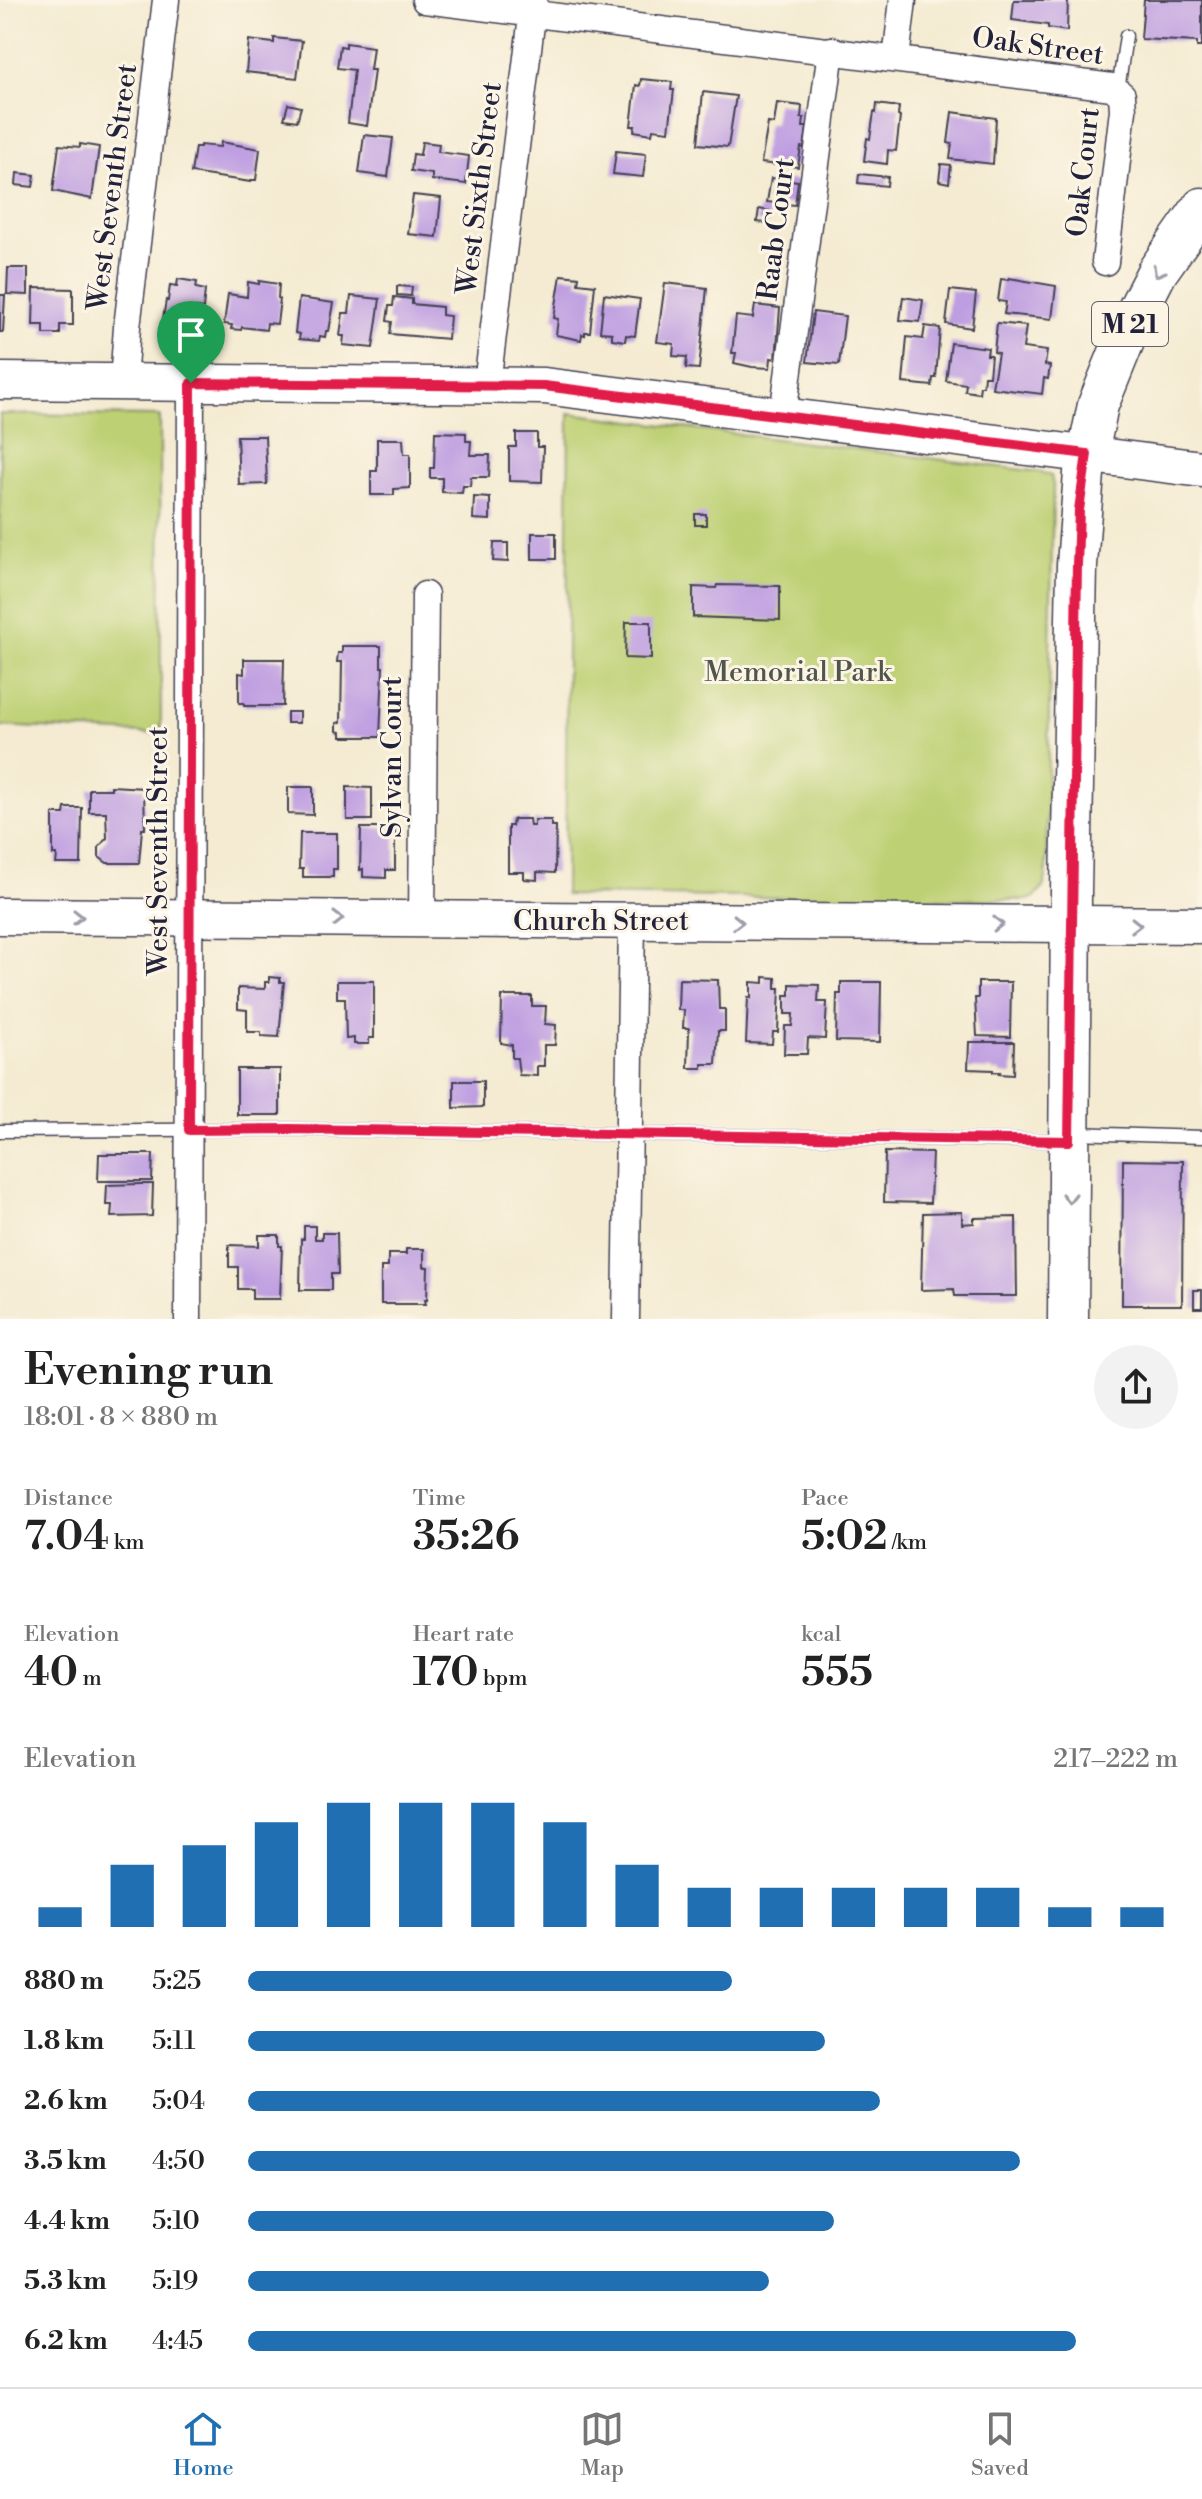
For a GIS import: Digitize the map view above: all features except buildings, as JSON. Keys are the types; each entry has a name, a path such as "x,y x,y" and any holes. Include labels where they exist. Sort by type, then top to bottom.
{"main road":[{"name":"M 21","path":"1068,1319 1079,510 1087,454 1102,394 1132,321 1157,272 1202,208"},
{"path":"0,381 487,384 564,388 1202,469"},
{"name":"Church Street","path":"0,916 1202,925"}],"street":[{"name":"West Seventh Street","path":"123,382 166,0"},
{"name":"Oak Street","path":"425,0 533,7 1088,83 1118,90"},
{"path":"896,59 903,0"},
{"name":"West Sixth Street","path":"487,384 533,7"},
{"name":"Raab Court","path":"783,415 831,50"},
{"name":"Oak Court","path":"1105,262 1123,110 1123,99 1118,90"},
{"name":"West Seventh Street","path":"188,1319 191,383"},
{"name":"Sylvan Court","path":"422,919 425,595"},
{"path":"626,1319 632,920"}],"lane":[{"path":"1118,90 1126,36"},
{"path":"0,1131 1202,1137"}],"green space":[{"name":"Memorial Park","path":"569,413 1040,472 1051,476 1046,877 1038,895 1027,900 565,895"},
{"path":"0,414 160,416 161,734 0,726"}],"route":[{"path":"191,383 544,386 1087,454 1079,510 1077,565 1069,1141 189,1130 191,383"}]}
